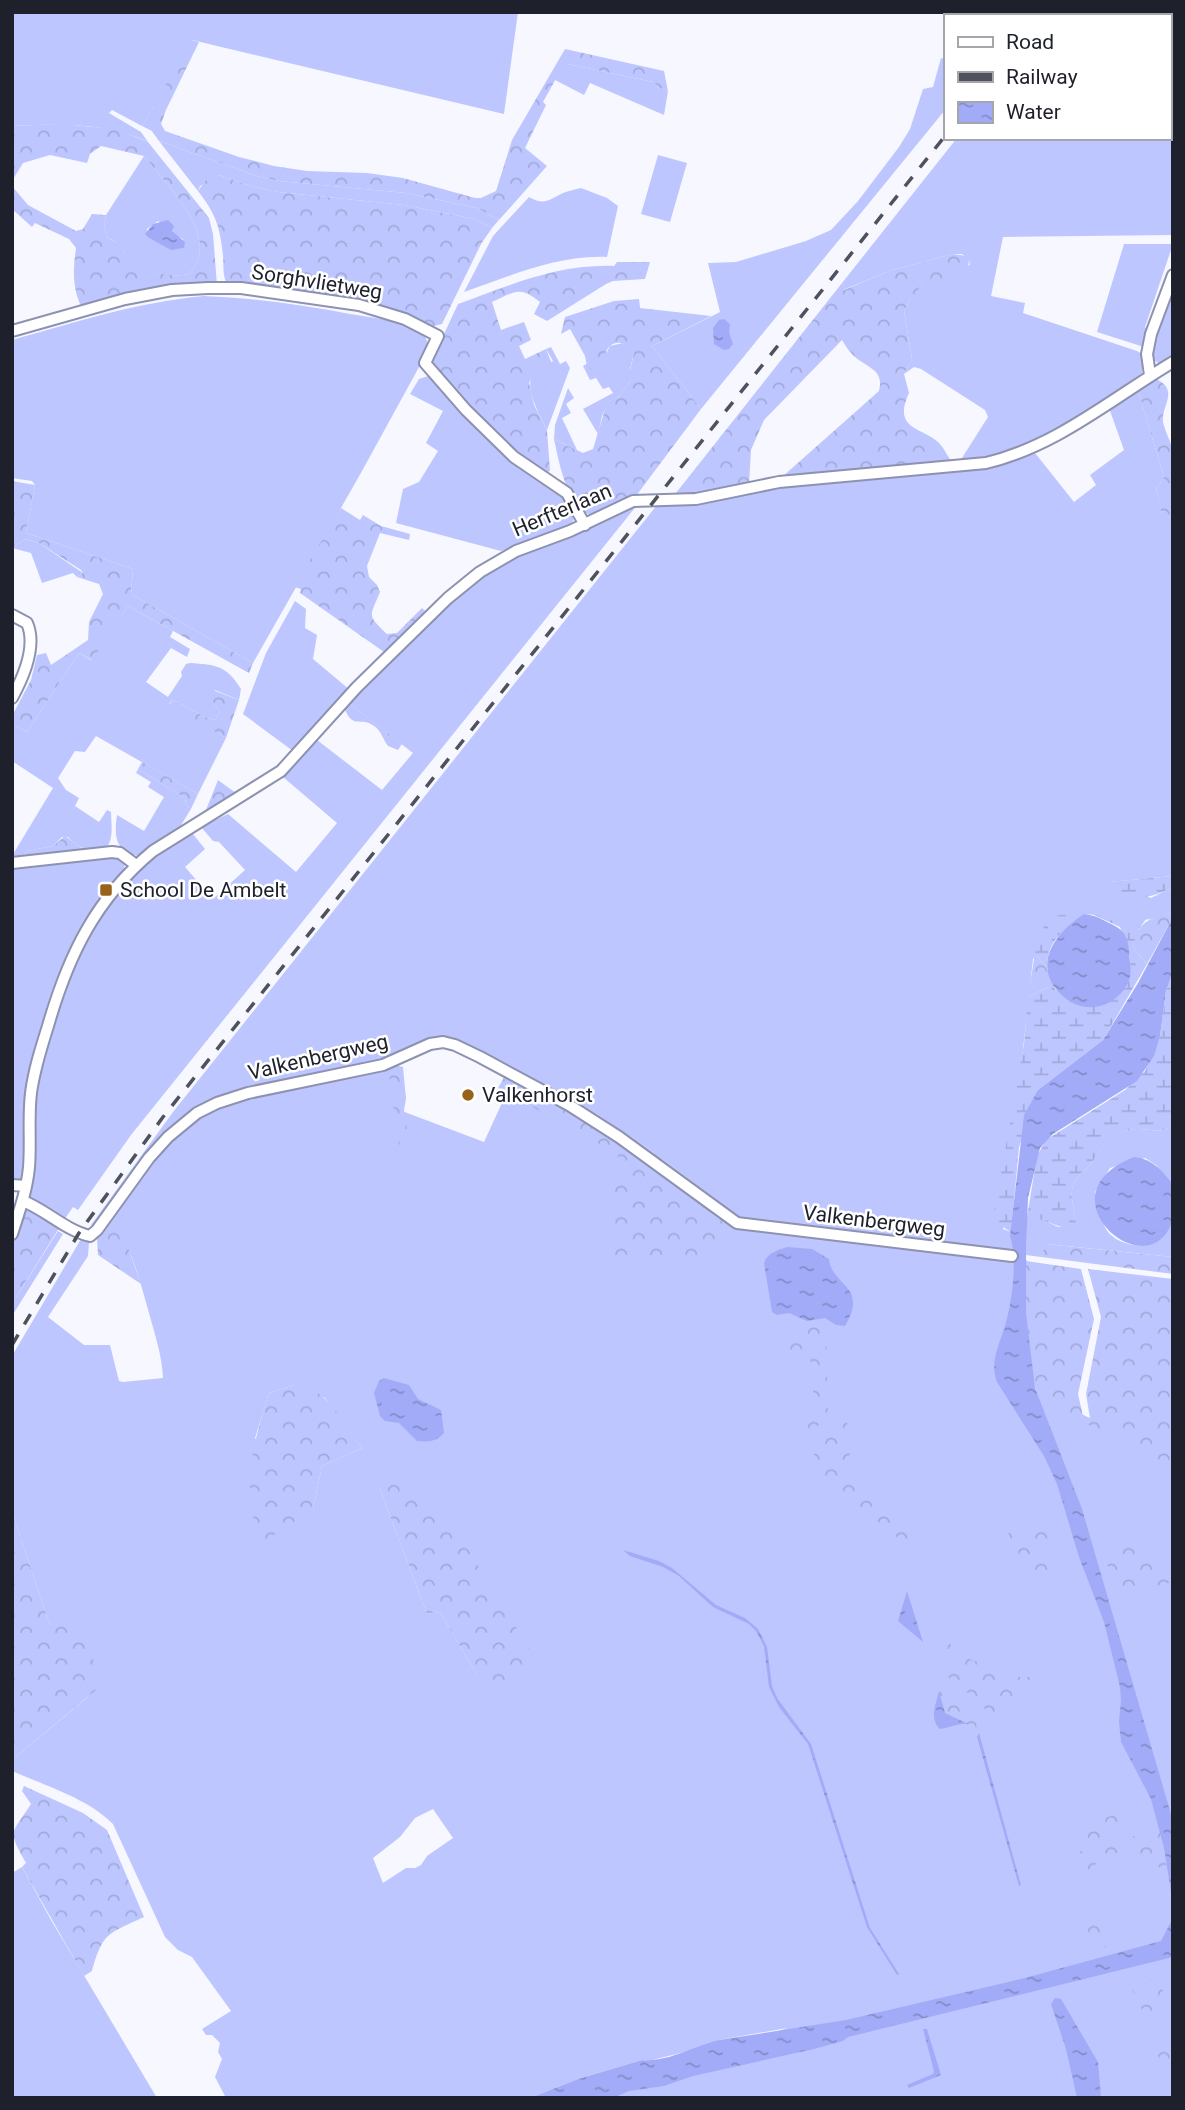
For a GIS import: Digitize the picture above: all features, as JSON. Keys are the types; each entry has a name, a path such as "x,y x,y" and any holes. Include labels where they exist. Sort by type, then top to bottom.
{"street":[{"path":"1150,375 1147,354 1151,334 1173,275"},
{"name":"Sorghvlietweg","path":"12,331 125,299 190,288 241,288 340,302 385,312 438,336 425,363 466,410 514,457 567,493 585,525"},
{"name":"Herfterlaan","path":"12,1234 26,1186 29,1119 35,1072 58,990 87,926 136,865 175,836 251,792 281,771 357,687 448,598 480,572 516,551 585,525 639,500 696,499 779,482 986,463 1007,458 1028,451 1068,430 1173,362"},
{"path":"12,615 27,623 31,642 23,674 12,698"},
{"path":"12,863 112,852 120,853 136,865"},
{"name":"Valkenbergweg","path":"23,1201 40,1208 73,1230 90,1236 168,1137 197,1113 248,1093 383,1065 430,1044 443,1042 480,1057 580,1112 628,1143 737,1223 1012,1256"},
{"path":"12,1185 26,1186"}],"green space":[{"path":"12,12 518,12 504,114 192,40 142,126 112,110 109,113 141,132 148,142 132,135 99,128 64,125 12,126"},
{"path":"1173,12 1173,235 1003,237 991,296 1025,303 1023,313 1137,351 1142,354 1142,373 1050,435 1004,454 960,461 988,417 985,410 921,369 914,367 904,374 912,359 904,311 915,291 921,286 970,265 969,260 962,254 953,254 889,271 843,290 842,283 955,140 1171,140 1171,14 1056,14"},
{"path":"191,40 199,42 166,110 161,124 165,131 239,157 274,166 403,178 475,198 496,191 512,140 565,49 664,71 668,91 653,82 568,64 563,66 543,102 546,105 525,148 547,166 499,220 477,208 406,193 279,181 257,176 159,141 152,131 142,126"},
{"path":"941,58 944,59 944,111 701,409 652,346 720,312 708,263 736,262 806,241 831,230 858,201 899,147 910,129 923,89 933,87"},
{"path":"563,65 653,82 668,91 664,115 590,83 584,95 555,80"},
{"path":"61,124 116,129 148,142 209,218 217,285 82,308 74,279 76,248 69,239 35,223 32,227 12,209 12,186 28,205 76,231 83,229 92,214 106,215 104,228 108,238 121,246 131,260 151,271 167,275 189,274 198,260 200,244 188,212 144,156 101,146 90,154 87,163 50,155 23,163 12,181 12,126"},
{"path":"159,141 257,176 279,181 406,193 477,208 499,220 492,228 475,219 404,205 278,192 219,175 200,186 198,191"},
{"path":"658,155 687,163 670,222 641,214"},
{"path":"144,156 188,212 200,244 198,260 189,274 182,275 165,275 139,267 117,243 108,238 104,228 106,215","holes":["158,221 172,230 174,235 183,239 184,248 171,249 149,238 147,229"]},
{"path":"219,175 278,192 404,205 475,219 492,228 481,244 442,324 430,327 413,318 227,284 219,229 198,191 205,181"},
{"path":"581,188 607,198 618,206 607,257 552,263 464,292 493,236 529,197 546,201"},
{"path":"1124,244 1173,244 1145,327 1148,333 1144,347 1097,332"},
{"path":"953,254 967,256 968,270 962,276 921,286 904,311 912,359 904,374 909,393 904,406 904,416 914,428 937,441 952,462 782,477 879,391 877,373 857,359 842,340 764,420 751,450 749,484 672,498 842,283 844,290 889,271"},
{"path":"617,262 650,262 645,279 606,284 547,321 534,314 540,302 527,293 512,293 492,302 501,330 524,322 531,340 519,346 525,359 546,349 552,364 534,373 529,383 534,405 547,430 550,471 545,473 498,436 430,364 458,304 534,277 573,268 614,266"},
{"path":"1173,290 1173,359 1160,364 1152,359 1151,352"},
{"path":"204,296 278,302 388,320 424,333 428,344 424,358 253,663 131,594 133,569 26,533 35,485 32,481 12,478 12,340 131,308"},
{"path":"639,299 640,308 711,316 652,346 701,409 636,496 590,515 582,510 569,492 554,439 583,453 593,449 606,406 609,401 619,397 631,380 629,375 634,353 623,344 612,344 602,363 592,370 587,366 585,356 570,329 561,334 565,317 614,301"},
{"path":"623,343 632,348 634,353 630,369 631,380 619,397 609,401 598,434 583,409 613,393 609,387 603,389 596,378 590,380 583,366 607,352 610,346"},
{"path":"551,347 560,364 566,361 570,368 547,430 530,386 534,373 553,361 546,349"},
{"path":"433,377 468,417 562,492 574,513 573,521 565,530 501,551 396,523 403,489 419,482 438,451 426,443 443,411 410,394 419,379"},
{"path":"1156,379 1167,388 1168,399 1163,422 1174,462 1173,514 1162,515 1156,489 1164,477 1138,390"},
{"path":"568,388 574,398 566,404 571,413 562,418 577,450 554,439 555,425"},
{"path":"1138,390 1164,477 1156,489 1162,514 1173,514 1173,876 1109,882 1151,898 1173,887 1173,912 1144,920 1084,914 1033,959 1003,1229 1011,1232 1014,1254 766,1226 732,1216 734,1213 642,1144 592,1111 485,1052 482,1055 452,1042 389,1060 259,1086 188,1116 96,1227 91,1225 173,1112 657,505 687,506 779,487 971,469 1014,461 1035,453 1074,502 1096,485 1090,475 1124,450 1109,408"},
{"path":"12,481 35,485 26,533 133,569 131,594 253,663 249,673 128,606 92,660 79,653 27,732 12,724 12,716 31,680 37,655 46,653 51,665 88,640 89,622 103,594 99,584 77,577 83,573 81,570 39,543 25,539 12,548"},
{"path":"638,504 131,1135 78,1210 73,1207 64,1220 31,1200 29,1197 38,1072 65,984 87,934 126,882 157,853 190,833 205,849 185,867 213,899 245,870 201,827 228,814 296,872 337,823 283,777 317,740 382,790 413,753 350,704 367,685 437,615 495,568 523,554 573,536"},
{"path":"341,508 360,520 363,515 381,526 410,534 409,540 380,533 367,566 369,577 380,592 372,611 373,619 387,634 397,633 422,608 425,611 384,652 300,593 301,589 294,587"},
{"path":"25,539 39,543 83,573 77,577 73,573 42,583 31,553 12,548"},
{"path":"295,601 306,609 305,628 317,635 313,659 350,690 293,751 243,714 266,653"},
{"path":"128,606 173,631 170,637 190,649 187,657 171,648 146,682 168,697 182,676 181,672 186,664 190,663 220,668 236,681 241,689 239,700 215,690 212,700 220,712 215,720 173,700 169,704 226,738 198,794 96,736 85,752 75,751 58,778 66,790 79,798 75,806 99,822 107,810 111,812 111,834 107,847 102,851 90,851 68,837 62,837 53,846 27,851 22,859 12,860 53,788 12,761 12,724 27,732 79,653 91,660"},
{"path":"210,689 239,700 226,738 169,705 173,700 215,720 220,712 208,694"},
{"path":"350,704 402,744 398,750 388,746 374,726 352,720 345,710"},
{"path":"142,762 198,794 191,809 186,805 185,798 138,769"},
{"path":"138,769 185,798 186,805 191,809 178,830 138,856 130,854 120,846 116,836 117,815 144,831 164,797 148,787 151,782 136,773"},
{"path":"218,780 240,796 204,815"},
{"path":"65,836 86,851 22,859 27,851 53,846"},
{"path":"116,858 125,864 123,872 92,911 58,975 43,1022 34,1063 21,1179 12,1182 12,868"},
{"path":"1173,876 1173,887 1156,895 1139,898 1123,894 1108,882"},
{"path":"1173,912 1173,917 1147,964 1133,944 1139,929 1147,921"},
{"path":"1084,914 1057,937 1049,952 1047,969 1035,953 1046,920 1059,915"},
{"path":"1094,915 1146,919 1133,944 1147,964 1103,1040 1038,1090 1019,1147 1011,1232 998,1224 994,1213 1024,1044 1028,997 1049,987 1056,990 1125,988 1128,980 1130,957 1120,927"},
{"path":"1035,953 1047,969 1054,987 1028,997"},
{"path":"1173,972 1173,1125 1160,1130 1126,1131 1106,1144 1074,1183 1072,1195 1076,1224 1071,1228 1027,1217 1037,1156 1046,1140 1125,1090 1145,1071 1160,1036 1166,991"},
{"path":"485,1052 592,1111 642,1144 734,1213 731,1216 646,1154 482,1055"},
{"path":"388,1067 403,1067 406,1099 404,1110 410,1150 405,1156 400,1152"},
{"path":"389,1067 402,1111 484,1142 507,1092 622,1154 738,1226 1027,1260 1030,1388 1163,1455 1173,1457 1173,2098 602,2098 787,2028 719,2040 701,2048 642,2060 578,2079 530,2098 226,2098 215,2077 222,2059 218,2052 220,2043 212,2035 206,2035 202,2029 231,2011 192,1957 178,1950 165,1937 113,1824 79,1800 12,1771 12,1760 88,1697 50,1625 12,1512 12,1356 81,1239 89,1242 88,1256 48,1317 84,1345 110,1345 119,1381 163,1378 158,1345 138,1275 130,1252 110,1217 137,1179 184,1126 232,1101","holes":["295,1385 325,1398 362,1448 322,1466 313,1509 255,1438 269,1393","378,1484 479,1678 440,1612 427,1614","433,1809 453,1838 427,1856 421,1865 406,1868 383,1883 373,1858 400,1837 415,1818"]},
{"path":"506,1074 620,1141 739,1228 705,1261 611,1262 608,1257 618,1155 498,1088"},
{"path":"1173,1125 1173,1184 1156,1165 1145,1158 1110,1168 1095,1192 1106,1229 1110,1235 1123,1242 1139,1245 1154,1243 1164,1235 1173,1221 1173,1257 1047,1244 1041,1257 1026,1255 1027,1217 1037,1217 1058,1227 1076,1224 1072,1195 1074,1183 1111,1138 1126,1131 1160,1130"},
{"path":"27,1208 61,1225 12,1304 14,1240 21,1216"},
{"path":"110,1217 125,1239 141,1284 98,1255 97,1237"},
{"path":"58,1231 63,1234 12,1316 12,1304"},
{"path":"1046,1244 1173,1257 1173,1274 1041,1257"},
{"path":"1026,1261 1081,1269 1094,1319 1078,1394 1083,1416 1090,1418 1086,1394 1101,1317 1088,1269 1173,1279 1173,1465 1073,1419 1038,1396 1028,1347"},
{"path":"821,1317 830,1322 826,1337 828,1415 812,1432 803,1460 802,1434 815,1413 807,1321"},
{"path":"794,1321 804,1325 807,1360 801,1361 789,1354 785,1327"},
{"path":"295,1385 306,1387 325,1399 362,1448 322,1466 313,1509 262,1543 251,1506 254,1449 269,1393"},
{"path":"836,1414 848,1424 853,1437 850,1456 854,1471 863,1483 901,1515 910,1528 913,1545 909,1561 895,1535 840,1495 818,1472 814,1456 816,1440"},
{"path":"411,1475 429,1513 437,1522 448,1522 456,1530 531,1652 535,1660 523,1682 497,1682 479,1678 440,1612 427,1614 378,1484"},
{"path":"12,1512 50,1625 75,1620 80,1622 102,1685 12,1760"},
{"path":"1015,1527 1039,1528 1053,1537 1054,1547 1049,1553 1062,1572 1060,1577 1050,1580 1034,1574 1008,1533"},
{"path":"1119,1541 1161,1566 1173,1570 1173,1582 1120,1595 1115,1592 1105,1556 1109,1544"},
{"path":"947,1643 956,1647 962,1656 988,1666 1006,1677 1041,1680 1031,1699 989,1715 981,1703 949,1678 941,1654"},
{"path":"939,1691 973,1715 977,1737 974,1728 945,1713"},
{"path":"24,1786 83,1813 107,1830 144,1917 109,1936 100,1948 92,1971 84,1976 22,1867 26,1863 16,1844 14,1832 31,1804 22,1791"},
{"path":"1125,1812 1137,1828 1070,1846 1071,1836 1077,1826"},
{"path":"1160,1829 1168,1873 1146,1859 1122,1853 1104,1855 1082,1879 1071,1865 1071,1854"},
{"path":"22,1867 157,2098 12,2098 12,1873"},
{"path":"1100,1925 1106,1949 1091,1948 1079,1939 1083,1927"},
{"path":"1151,1979 1162,1989 1166,1999 1165,2014 1159,2018 1144,2014 1132,1989 1134,1984"},
{"path":"1152,2033 1159,2033 1173,2043 1173,2066 1159,2058"}],"water":[{"path":"168,220 174,226 172,231 185,242 184,248 171,250 145,234 153,224"},
{"path":"724,319 730,324 729,332 733,344 724,350 714,344 713,328 719,320"},
{"path":"1084,914 1116,926 1127,938 1129,949 1130,972 1127,985 1112,1001 1096,1007 1080,1006 1064,997 1048,975 1047,963 1055,941"},
{"path":"1173,917 1173,972 1166,991 1160,1036 1154,1056 1137,1081 1053,1134 1040,1148 1028,1198 1026,1313 1035,1388 1082,1509 1173,1821 1173,1904 1164,1848 1151,1799 1121,1742 1120,1687 1104,1622 1079,1557 1057,1484 1044,1456 997,1382 994,1368 1012,1295 1014,1257 1010,1236 1024,1115 1038,1090 1103,1040 1138,983"},
{"path":"1134,1157 1156,1166 1173,1184 1172,1222 1159,1240 1142,1246 1124,1241 1108,1229 1097,1212 1096,1193 1107,1173"},
{"path":"787,1247 812,1249 829,1259 836,1276 851,1294 853,1302 845,1326 836,1325 825,1318 807,1321 789,1313 777,1315 772,1312 764,1263 770,1254"},
{"path":"384,1378 409,1385 418,1399 441,1410 444,1433 432,1441 417,1441 399,1423 385,1421 380,1416 374,1393 379,1381"},
{"path":"623,1550 672,1568 716,1605 745,1618 758,1629 767,1647 772,1686 777,1698 811,1744 870,1928 899,1974 897,1975 867,1927 808,1744 779,1707 769,1687 764,1646 756,1631 749,1624 713,1607 679,1576 663,1567 630,1556"},
{"path":"907,1591 923,1642 898,1621"},
{"path":"939,1691 945,1713 968,1724 940,1729 934,1716"},
{"path":"979,1733 1021,1885 1019,1886 977,1737"},
{"path":"1173,1918 1173,1957 848,2037 843,2041 814,2049 693,2076 664,2086 629,2091 613,2098 530,2098 578,2079 642,2060 672,2056 719,2040 846,2020 1025,1978 1161,1941"},
{"path":"1055,1998 1061,1999 1098,2062 1101,2098 1077,2098 1066,2049 1051,2004"},
{"path":"923,2029 927,2029 941,2075 909,2088 907,2085 933,2074 934,2071"}],"railway":[{"path":"12,1345 79,1233 163,1117 944,137"}],"place":[{"name":"School De Ambelt","path":"106,890"},
{"name":"Valkenhorst","path":"468,1095"}]}
